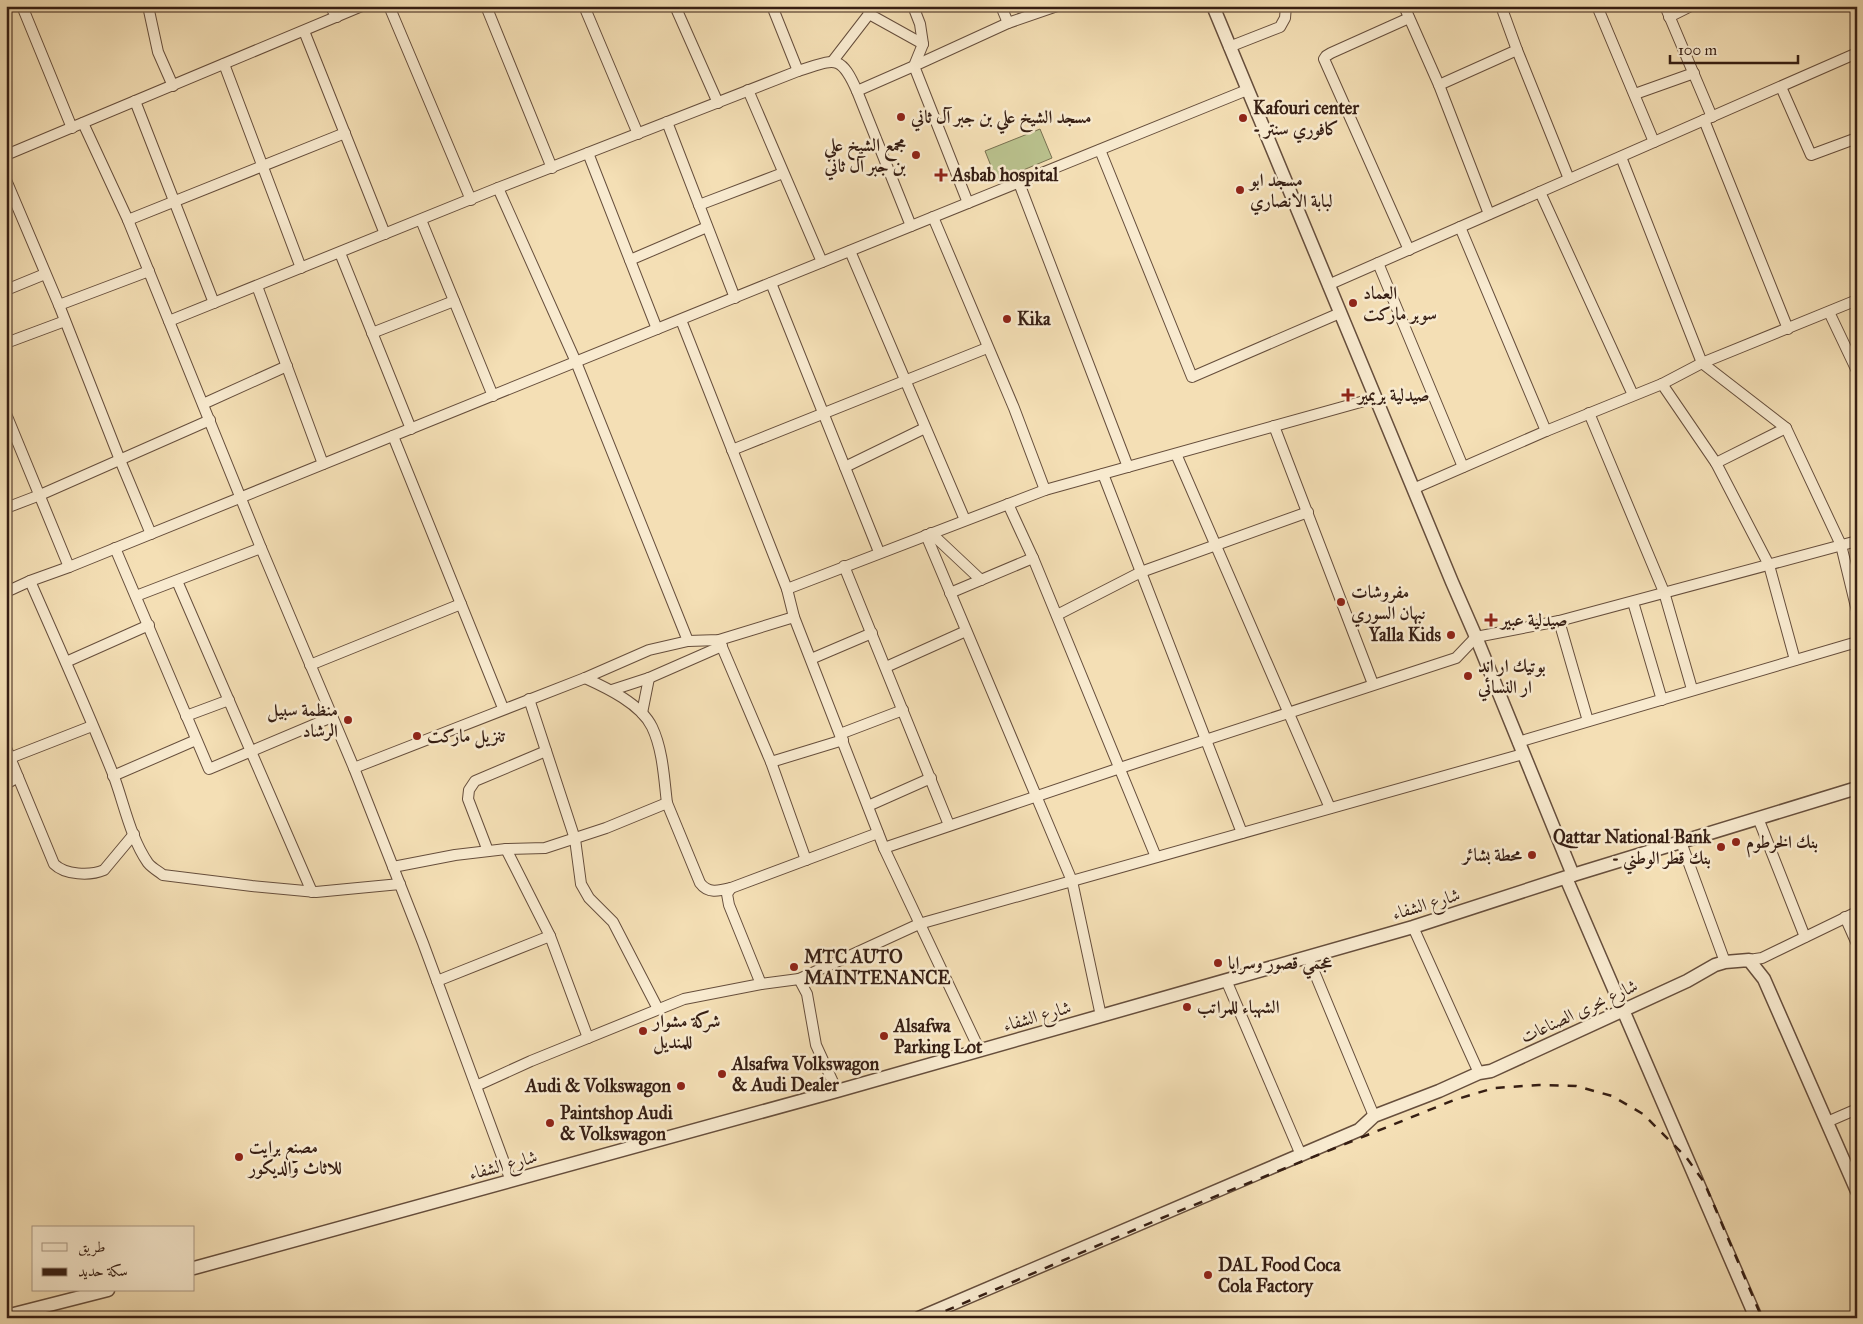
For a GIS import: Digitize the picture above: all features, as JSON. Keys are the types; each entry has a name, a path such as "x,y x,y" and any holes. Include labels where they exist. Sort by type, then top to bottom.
{"street":[{"path":"22,6 72,128"},
{"path":"148,6 158,52 173,86"},
{"path":"330,6 337,17"},
{"path":"6,155 362,6"},
{"path":"389,6 471,200"},
{"path":"486,6 552,168"},
{"path":"584,6 638,134"},
{"path":"675,6 718,103"},
{"path":"772,6 798,71"},
{"path":"913,6 920,24 923,44 914,66 968,204"},
{"path":"1001,6 1008,24"},
{"path":"857,91 1008,24 1057,6"},
{"path":"1213,6 1476,637 1624,1010 1756,1318"},
{"path":"1229,47 1280,27 1285,18 1286,6"},
{"path":"1404,6 1439,85 1489,214"},
{"path":"1501,6 1570,179"},
{"path":"1597,6 1654,142"},
{"path":"1665,6 1694,73 1708,119 1788,329"},
{"path":"1669,17 1691,6"},
{"path":"832,62 868,10 923,44"},
{"path":"1409,18 1331,53 1324,59 1409,250"},
{"path":"304,31 386,234"},
{"path":"1439,85 1517,50"},
{"path":"1328,285 1857,53"},
{"path":"169,321 498,188 748,90 798,71 832,62 848,70 911,226"},
{"path":"224,64 300,268"},
{"path":"1635,94 1694,73"},
{"path":"1781,87 1811,155 1857,138"},
{"path":"748,90 822,262"},
{"path":"6,592 1247,90"},
{"path":"135,101 214,303"},
{"path":"667,122 735,298"},
{"path":"82,123 128,220 242,497 261,548 354,768 394,867 511,1181"},
{"path":"128,220 345,133"},
{"path":"1100,150 1192,377 1340,313"},
{"path":"588,153 657,329"},
{"path":"1621,157 1702,362 1786,428 1841,545 1857,611"},
{"path":"700,204 784,173"},
{"path":"6,180 59,305 151,534"},
{"path":"1018,183 1128,467"},
{"path":"498,188 576,362 688,641"},
{"path":"1540,192 1633,394"},
{"path":"933,217 1014,408 1045,490"},
{"path":"421,220 493,396"},
{"path":"630,260 708,226"},
{"path":"1460,227 1546,431"},
{"path":"850,251 965,520"},
{"path":"340,253 411,429"},
{"path":"1378,263 1463,467"},
{"path":"59,305 149,272"},
{"path":"6,290 45,274"},
{"path":"771,283 880,552"},
{"path":"257,286 323,464"},
{"path":"1413,489 1633,394 1662,384 1702,362 1857,300"},
{"path":"372,333 454,301"},
{"path":"1829,312 1857,371"},
{"path":"681,320 786,588 794,617 884,848 980,1051"},
{"path":"6,343 65,321"},
{"path":"732,450 987,348"},
{"path":"203,404 287,366"},
{"path":"1662,384 1716,463 1769,565 1795,660"},
{"path":"786,588 1045,490 1375,398"},
{"path":"6,414 69,567"},
{"path":"1589,414 1664,592 1692,689"},
{"path":"6,508 40,495 210,420"},
{"path":"1274,426 1373,684"},
{"path":"845,468 925,428"},
{"path":"1716,463 1786,428"},
{"path":"393,436 504,708"},
{"path":"1176,454 1330,808"},
{"path":"1103,474 1242,833"},
{"path":"1008,504 1034,558 1156,857"},
{"path":"1057,615 1141,572 1308,512"},
{"path":"929,534 981,580"},
{"path":"929,534 950,593 1072,881 1101,1016"},
{"path":"884,848 1206,739 1456,658 1476,637 1559,621 1857,541"},
{"path":"115,548 209,770 332,717"},
{"path":"136,596 261,548"},
{"path":"950,593 1034,558"},
{"path":"844,566 949,825"},
{"path":"30,581 66,662 113,776 134,834 148,863 163,874 312,892 400,884"},
{"path":"177,581 312,892"},
{"path":"1633,602 1662,700"},
{"path":"310,665 461,604"},
{"path":"612,690 649,678 721,643 794,617"},
{"path":"1559,621 1588,721"},
{"path":"66,662 148,625"},
{"path":"886,667 966,631"},
{"path":"811,659 872,634"},
{"path":"354,768 584,678 649,650 688,641 721,643"},
{"path":"476,1086 684,999 761,984 799,979 919,924 1330,808 1520,748 1588,721 1857,642"},
{"path":"721,643 771,762 806,860"},
{"path":"584,678 612,690 642,713 651,726 656,738 667,804 700,883 709,890 718,891 731,888 878,833"},
{"path":"642,713 649,678"},
{"path":"529,698 575,839 581,884 589,898 613,922 658,1009"},
{"path":"186,716 229,700"},
{"path":"771,762 841,737 903,710"},
{"path":"92,726 8,753 54,864 59,869 66,872 88,873 104,870 134,834"},
{"path":"113,776 196,740"},
{"path":"488,851 468,798 469,790 475,781 546,752"},
{"path":"6,784 18,778"},
{"path":"868,806 931,778"},
{"name":"شارع الشفاء","path":"195,1268 980,1051 1413,927 1570,876 1857,788"},
{"path":"394,867 455,855 506,849 545,848 575,839 667,804"},
{"path":"1758,818 1805,937"},
{"path":"1681,842 1725,962"},
{"path":"506,849 550,936 588,1038"},
{"path":"731,888 727,894 729,905 761,984"},
{"path":"1857,912 1762,958 1749,960 1764,979 1857,1191"},
{"path":"1845,917 1857,944"},
{"path":"1413,927 1479,1073"},
{"path":"437,982 550,936"},
{"path":"1308,957 1374,1116"},
{"name":"شارع بحرى الصناعات","path":"919,1318 1359,1130 1374,1116 1479,1073 1492,1071 1725,962 1749,960"},
{"path":"799,979 806,994 816,1045 837,1091"},
{"path":"1226,980 1301,1155"},
{"path":"1827,1122 1857,1109"},
{"path":"6,1316 100,1292"}],"green space":[{"path":"1040,129 1052,158 997,181 985,151"}],"railway":[{"path":"929,1318 1162,1218 1454,1100 1494,1088 1539,1085 1576,1086 1612,1096 1643,1114 1686,1157 1704,1182 1762,1318"}],"place":[{"name":"مسجد الشيخ علي بن جبر آل ثاني","path":"901,117"},
{"name":"Kafouri center - كافوري سنتر","path":"1243,118"},
{"name":"مجمع الشيخ علي بن جبر آل ثاني","path":"916,155"},
{"name":"Asbab hospital","path":"941,175"},
{"name":"مسجد ابو لبابة الانصاري","path":"1240,190"},
{"name":"العماد سوبر ماركت","path":"1353,303"},
{"name":"Kika","path":"1007,319"},
{"name":"صيدلية بريمير","path":"1348,395"},
{"name":"مفروشات نبهان السوري","path":"1341,602"},
{"name":"صيدلية عبير","path":"1491,620"},
{"name":"Yalla Kids","path":"1451,635"},
{"name":"بوتيك ار اند ار النسائي","path":"1468,676"},
{"name":"منظمة سبيل الرشاد","path":"348,720"},
{"name":"تنزيل ماركت","path":"417,736"},
{"name":"بنك الخرطوم","path":"1736,842"},
{"name":"Qattar National Bank - بنك قطر الوطني","path":"1721,847"},
{"name":"محطة بشائر","path":"1532,855"},
{"name":"عجمي قصور وسرايا","path":"1218,963"},
{"name":"MTC AUTO MAINTENANCE","path":"794,967"},
{"name":"الشهباء للمراتب","path":"1187,1007"},
{"name":"شركة مشوار للمنديل","path":"643,1031"},
{"name":"Alsafwa Parking Lot","path":"884,1036"},
{"name":"Alsafwa Volkswagon & Audi Dealer","path":"722,1074"},
{"name":"Audi & Volkswagon","path":"681,1086"},
{"name":"Paintshop Audi & Volkswagon","path":"550,1123"},
{"name":"مصنع برايت للاثاث والديكور","path":"239,1157"},
{"name":"DAL Food Coca Cola Factory","path":"1208,1275"}]}
